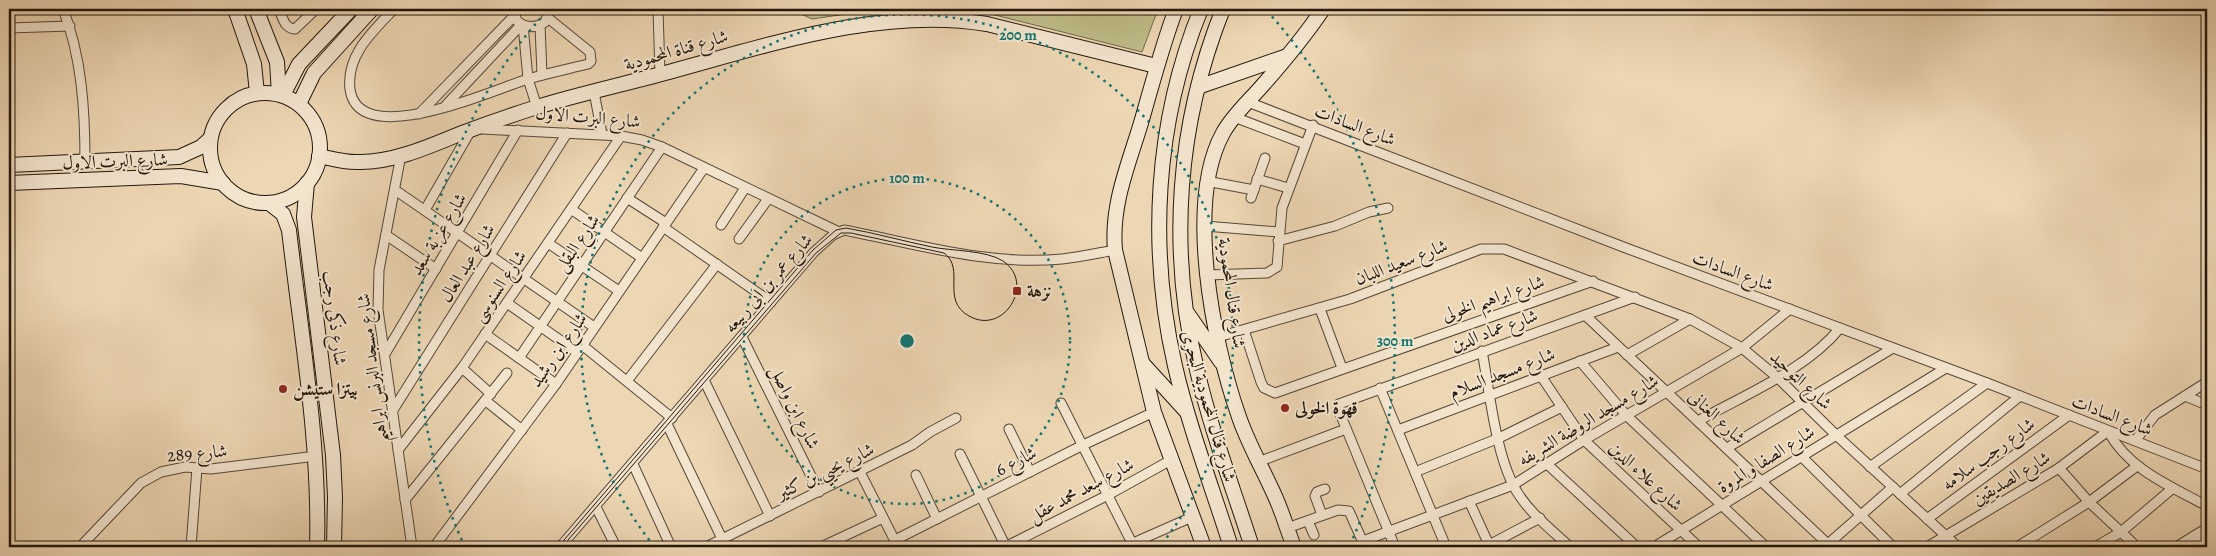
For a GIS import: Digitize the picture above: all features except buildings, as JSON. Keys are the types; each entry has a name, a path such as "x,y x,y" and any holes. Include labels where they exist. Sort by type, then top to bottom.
{"main road":[{"path":"234,9 254,64 257,93"},
{"path":"256,9 277,62 281,94"},
{"path":"281,94 299,64 351,9"},
{"path":"299,104 314,73 372,9"},
{"path":"1176,9 1156,66 1117,201 1114,226 1115,250 1154,412 1204,547"},
{"name":"شارع قنال المحمودية البحرى","path":"1201,9 1174,96 1164,152 1159,208 1160,265 1166,322 1176,368 1188,413 1231,547"},
{"name":"شارع قنال المحمودية البحرى","path":"1223,9 1209,44 1185,151 1180,205 1181,260 1186,312 1202,390 1252,547"},
{"name":"شارع قنال المحمودية","path":"1294,547 1274,495 1238,415 1224,367 1208,275 1204,226 1206,181 1216,147 1234,116 1289,56 1323,9"},
{"name":"شارع قناة المحمودية","path":"472,129 537,107 794,37 914,19 938,18 987,24 1156,66"},
{"path":"1198,87 1289,56"},
{"path":"257,93 281,94 299,104 309,114 316,127 320,142 315,171 307,183 290,197 269,203 252,201 236,194 223,183 212,162 210,139 214,126 232,104 244,97 257,93"},
{"name":"شارع البرت الاول","path":"319,156 340,161 381,160 401,155 472,129"},
{"name":"شارع البرت الاول","path":"9,165 178,157 201,147 210,139"},
{"name":"شارع البرت الاول","path":"9,184 181,176 223,183"},
{"name":"شارع ذكى رجب","path":"307,183 304,217 333,455 335,497 334,547"},
{"name":"شارع ذكى رجب","path":"269,203 283,214 289,230 316,456 319,498 317,547"},
{"path":"1186,312 1224,367"},
{"path":"1142,362 1188,413"}],"street":[{"path":"63,9 70,26 82,94 85,162"},
{"path":"279,9 286,25 290,29 295,29 316,9"},
{"path":"394,9 368,36 358,53 351,72 351,97 358,108 368,114 378,116 419,114 528,79 588,64 592,56 590,52 549,13 540,25 542,75"},
{"path":"658,9 660,74"},
{"path":"419,114 513,12 522,25 528,79 537,107"},
{"path":"445,107 522,25"},
{"path":"522,25 529,27 540,25"},
{"path":"9,28 70,26"},
{"path":"463,68 472,77"},
{"path":"594,92 602,134"},
{"name":"شارع السادات","path":"1248,102 1312,125 1626,248 1987,383 2207,469"},
{"path":"1234,116 1305,144"},
{"path":"1208,275 1266,273 1275,270 1279,262 1282,208 1312,125"},
{"path":"425,210 472,129"},
{"name":"شارع البرت الاول","path":"472,129 602,134 642,140 662,147 839,232"},
{"name":"شارع عزبة سعد","path":"385,354 518,130"},
{"name":"شارع عبد العال","path":"393,410 567,133"},
{"name":"شارع السنوسى","path":"398,450 462,368 621,136"},
{"name":"شارع البقلى","path":"519,358 662,147"},
{"name":"شارع مسجد البرنس ابراهيم","path":"401,155 386,235 378,290 378,310 412,547"},
{"path":"1206,181 1253,194 1264,158"},
{"name":"شارع ابن رشيد","path":"434,547 556,384 704,168"},
{"path":"1257,180 1288,188"},
{"path":"721,225 745,188"},
{"path":"394,190 594,327"},
{"path":"628,198 771,302"},
{"path":"739,239 768,199"},
{"path":"1204,226 1279,236 1335,226 1369,212 1388,208"},
{"path":"571,209 642,258"},
{"name":"شارع عمر بن ابى ربيعه","path":"560,547 814,252 839,232 844,230 924,248 998,258 1062,259 1115,250"},
{"path":"386,235 436,268"},
{"path":"548,243 619,291"},
{"name":"شارع سعيد اللبان","path":"1218,337 1320,309 1481,249 1492,247 1510,250 1593,281"},
{"path":"627,380 717,264"},
{"name":"شارع التوحيد","path":"1593,281 1690,319 1742,348 1777,377 1870,467 1958,547"},
{"name":"شارع ابراهيم الخولى","path":"1244,330 1261,382 1269,391 1281,392 1342,368 1593,281"},
{"name":"شارع عماد الدين","path":"1346,429 1338,406 1341,402 1635,297"},
{"path":"507,303 540,326 580,349 627,380 670,421 724,543"},
{"path":"1320,309 1342,368"},
{"name":"شارع مسجد الروضة الشريفه","path":"1364,544 1388,532 1513,485 1665,391 1742,348 1790,310"},
{"name":"شارع العنانى","path":"1585,315 1830,546"},
{"path":"1626,354 1690,319"},
{"path":"1698,421 1777,377 1813,354 1825,345 1840,328"},
{"path":"485,334 556,384"},
{"name":"شارع ابن واصل","path":"742,337 819,492"},
{"name":"شارع مسجد السلام","path":"1398,430 1618,347"},
{"path":"1727,448 1893,348"},
{"path":"1482,351 1498,438 1506,470 1513,485 1525,502 1569,547"},
{"path":"1580,361 1626,415 1766,547"},
{"path":"462,368 522,430"},
{"name":"شارع الصفا و المروة","path":"1654,547 1946,368"},
{"path":"405,500 507,373"},
{"name":"شارع علاء الدين","path":"1541,376 1584,440 1699,547"},
{"path":"704,380 770,516"},
{"path":"2136,441 2152,417 2207,382"},
{"path":"1870,467 1987,383"},
{"path":"1380,388 1446,547"},
{"path":"1830,546 1861,515 1896,491 2020,396"},
{"path":"2185,396 2207,405"},
{"path":"1061,403 1108,495 1130,546 1192,517"},
{"path":"1415,472 1498,438 1562,407"},
{"name":"شارع 6","path":"896,544 937,519 1083,445 1154,412"},
{"name":"شارع رجب سلامه","path":"1927,519 2069,415"},
{"name":"شارع يحيي بن كثير","path":"706,547 724,543 770,516 912,445 930,432 956,418"},
{"path":"1009,429 1030,472"},
{"path":"1258,462 1346,429 1395,547"},
{"path":"2108,431 2120,450 2137,466 2207,506"},
{"name":"شارع الصديقين","path":"1927,547 2059,468 2108,431"},
{"path":"960,454 1005,547"},
{"name":"شارع 289","path":"80,547 141,483 151,476 173,468 211,469 316,456"},
{"path":"1801,456 1893,547"},
{"name":"شارع سعد محمد عقل","path":"1005,547 1108,495 1171,460"},
{"path":"633,464 671,547"},
{"path":"1547,464 1637,547"},
{"path":"2017,547 2089,502 2137,466"},
{"path":"192,547 197,468"},
{"path":"2059,468 2089,502 2137,547"},
{"path":"860,472 896,544"},
{"path":"916,475 937,519"},
{"path":"2095,547 2121,532 2173,488"},
{"path":"1322,515 1315,496 1317,492 1325,489"},
{"path":"1469,501 1490,546 1540,518"},
{"path":"596,507 616,547"},
{"path":"1287,528 1342,509 1350,512 1364,544"},
{"path":"821,547 883,518"},
{"path":"1308,521 1314,535"},
{"path":"2176,547 2207,528"},
{"path":"2194,536 2206,547"}],"shaded area":[{"path":"790,9 881,9 812,19"},
{"path":"971,9 1158,9 1142,52"}],"tram line":[{"path":"558,547 813,250 836,230 846,228 932,247 968,251 996,257 1003,261 1012,271 1017,282 1016,293 1011,304 1004,313 994,319 982,320 969,316 956,302 953,267 944,253 851,233 841,233 816,253 562,547"}],"place":[{"name":"نزهة","path":"1017,291"},
{"name":"بيتزا ستيشن","path":"283,389"},
{"name":"قهوة الخولى","path":"1285,408"}]}
